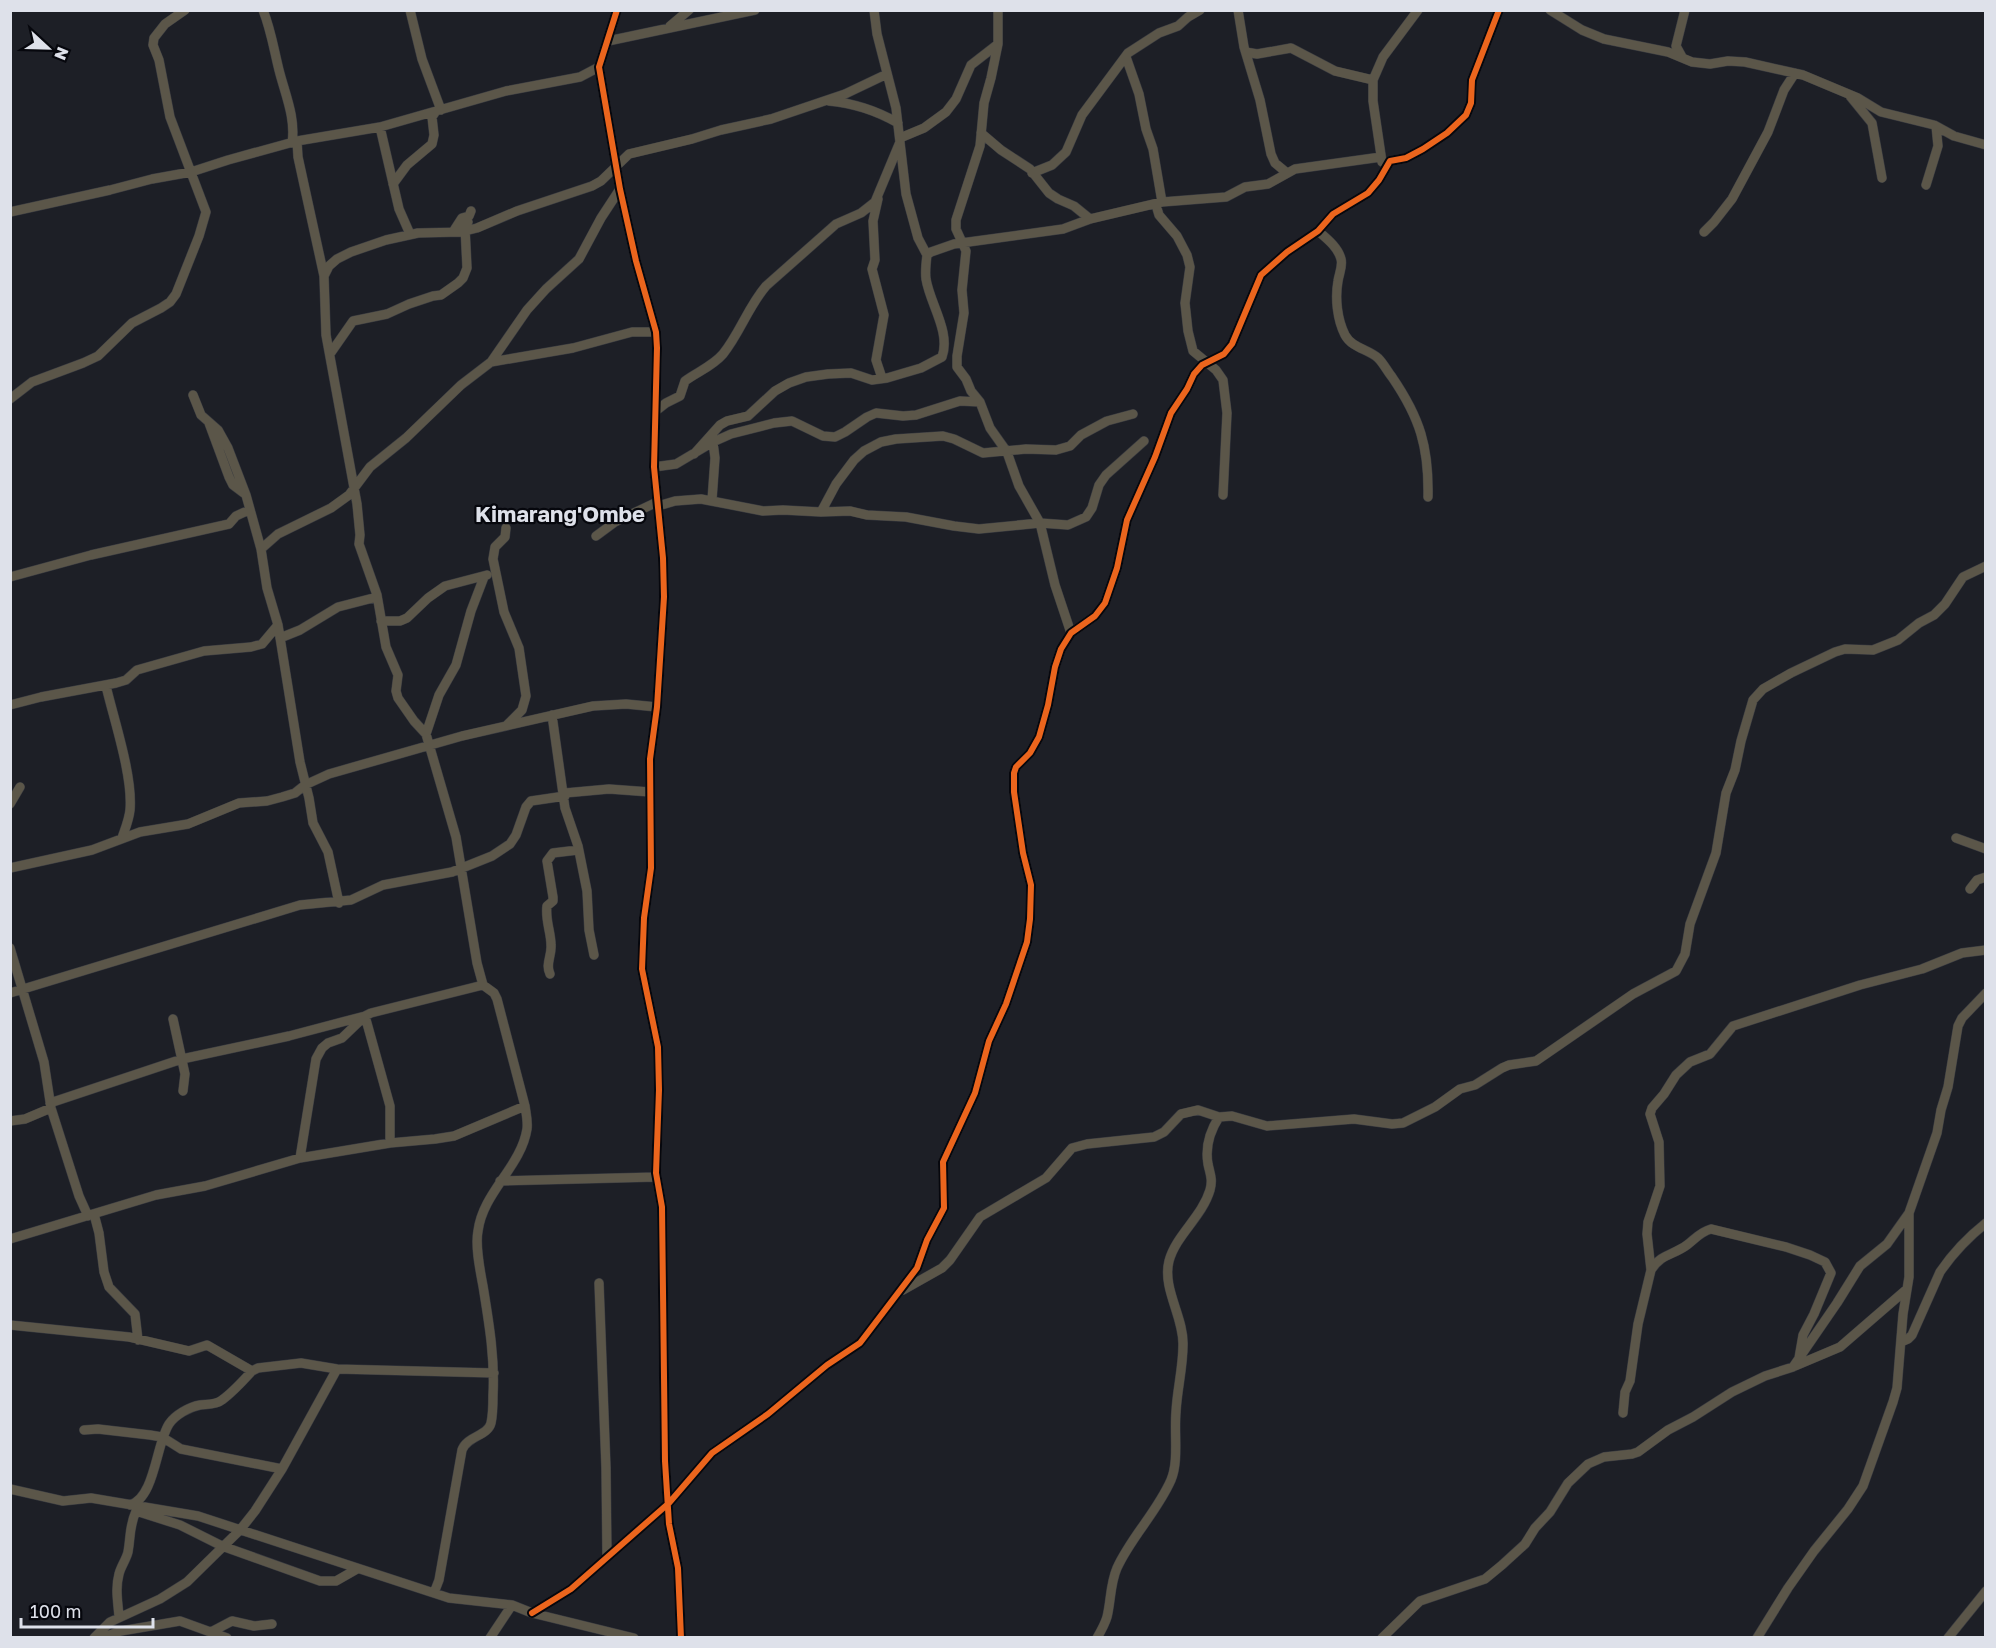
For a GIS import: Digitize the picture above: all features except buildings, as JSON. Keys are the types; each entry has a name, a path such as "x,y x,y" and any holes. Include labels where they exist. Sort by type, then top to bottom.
{"street":[{"path":"10,399 32,382 98,356 132,324 170,302 185,274 205,220 205,207 170,117 159,60 153,45 154,38 165,24 185,10"},
{"path":"263,10 291,110 295,142 324,276 325,325 354,489 360,535 359,544 377,597 386,646 398,675 396,692 414,721 426,734 456,837 474,947 483,985 494,993 497,999 525,1106 527,1122 523,1143 511,1167 484,1209 477,1236 494,1351 490,1427 466,1443 462,1450 439,1580 434,1593"},
{"path":"410,10 438,111"},
{"path":"617,10 599,68 620,189 636,261 656,332 657,410 654,467 663,558 664,597 657,707 650,759 650,876 642,969 658,1047 656,1177 662,1207 665,1461 669,1524 678,1568 681,1638"},
{"path":"669,27 689,10"},
{"path":"608,41 755,10"},
{"path":"694,454 720,425 748,416 775,391 789,383 806,377 850,373 872,380 921,368 942,357 944,350 942,330 926,280 927,255 918,238 906,194 900,140 874,10"},
{"path":"998,10 998,45 984,103 980,146 956,220 956,229 966,251 962,290 964,313 957,367 980,402 990,428 1007,452 1019,486 1040,523 1055,585 1071,633"},
{"path":"1032,173 1052,165 1065,152 1082,115 1133,49 1159,33 1178,26 1200,10"},
{"path":"1238,10 1245,52 1260,100 1272,160 1287,173"},
{"path":"1383,171 1373,101 1373,80 1383,57 1418,10"},
{"path":"532,1613 571,1589 669,1503 712,1452 768,1414 827,1365 860,1343 917,1268 927,1239 941,1215 945,1201 943,1162 975,1093 989,1041 1006,1004 1027,942 1031,885 1023,853 1014,792 1014,773 1039,737 1061,649 1071,633 1095,616 1105,603 1117,568 1127,520 1155,457 1171,413 1194,374 1202,365 1224,354 1232,344 1261,275 1287,252 1318,231 1333,214 1368,193 1390,161 1408,157 1447,134 1466,115 1471,103 1472,80 1499,10"},
{"path":"1550,10 1582,30 1604,39 1668,52 1692,62 1710,64 1728,61 1745,62 1795,73 1849,94 1881,112 1936,126 1954,136 1986,145"},
{"path":"1682,57 1676,46 1685,10"},
{"path":"882,378 876,360 884,315 872,269 875,260 873,221 891,160 900,140 924,128 946,111 956,99 971,65 998,45"},
{"path":"1245,52 1257,54 1291,48 1327,68 1373,80"},
{"path":"1126,57 1153,149 1159,215 1177,236 1187,255 1190,267 1185,303 1191,346 1195,355 1219,373 1223,380 1227,413 1223,495"},
{"path":"10,212 110,190 152,178 191,172 295,142 380,127 507,91 580,77 599,68"},
{"path":"1704,232 1732,199 1768,132 1787,83 1795,73"},
{"path":"453,232 460,220 468,220 477,228 517,211 592,186 602,181 629,154 771,119 826,101 887,74"},
{"path":"1849,94 1872,123 1882,178"},
{"path":"826,101 884,114 897,123"},
{"path":"393,184 407,165 432,144 434,135 432,117 438,111"},
{"path":"1926,185 1938,146 1936,126"},
{"path":"380,127 399,209 410,234"},
{"path":"981,133 1025,166 1049,193 1074,206 1090,219"},
{"path":"927,255 963,243 1063,229 1090,219 1159,204 1226,197 1245,187 1268,184 1278,180 1295,169 1381,157"},
{"path":"261,549 278,534 331,508 350,495 370,467 406,438 460,385 491,362 527,310 579,259 620,189"},
{"path":"657,410 680,396 685,381 722,354 734,338 756,298 766,286 836,224 868,208 879,196"},
{"path":"324,276 333,262 351,252 410,234 453,232 468,220"},
{"path":"330,354 353,321 387,314 409,304 441,295 462,280 467,268 468,220"},
{"path":"1318,231 1333,245 1341,257 1342,266 1337,301 1344,334 1349,342 1371,353 1383,363 1403,392 1417,421 1424,439 1429,480 1428,497"},
{"path":"491,362 573,348 632,332 656,332"},
{"path":"193,395 201,415 209,423 233,485 246,495 261,549 267,588 278,625 314,829 328,852 339,903"},
{"path":"654,467 676,464 712,442 742,430 787,421 799,423 823,436 835,437 876,414 916,415 960,400 980,402"},
{"path":"821,512 836,484 854,460 864,451 881,442 944,436 983,453 1026,448 1056,450 1070,446 1081,435 1107,421 1132,414"},
{"path":"596,536 615,522 657,504 701,499 763,511 850,511 979,529 1040,523 1068,525 1086,517 1092,508 1099,485 1106,475 1144,441"},
{"path":"712,442 716,458 712,500"},
{"path":"10,577 91,555 229,524 236,516 249,510"},
{"path":"505,727 522,710 526,696 519,648 504,612 495,572 494,551 506,537 506,528"},
{"path":"899,1292 942,1268 980,1217 1046,1178 1072,1148 1087,1143 1154,1137 1164,1132 1181,1114 1193,1110 1203,1110 1219,1117 1232,1116 1268,1126 1354,1119 1392,1124 1402,1123 1435,1107 1460,1089 1475,1085 1502,1068 1536,1061 1638,991 1676,971 1685,954 1690,924 1716,853 1726,793 1735,770 1753,700 1763,689 1835,652 1845,649 1873,650 1898,640 1919,623 1934,615 1945,604 1963,577 1986,566"},
{"path":"381,621 400,621 407,618 445,586 484,577 495,572"},
{"path":"426,734 440,695 456,665 471,611 484,577"},
{"path":"280,638 300,630 338,607 377,597"},
{"path":"10,705 122,682 137,670 204,651 262,644 278,625"},
{"path":"106,686 124,761 129,795 128,818 122,838"},
{"path":"10,868 92,849 140,832 188,824 239,803 267,801 296,793 305,785 329,774 429,745 576,709 611,704 657,707"},
{"path":"552,715 565,808 579,850 587,891 589,930 594,956"},
{"path":"10,804 20,787"},
{"path":"10,993 300,905 339,903 383,885 441,875 461,868 492,856 510,844 516,835 526,807 531,801 609,789 650,792"},
{"path":"1956,838 1986,849"},
{"path":"550,974 548,964 551,947 546,913 547,906 553,901 553,897 547,861 553,853 579,850"},
{"path":"1970,889 1977,880 1986,877"},
{"path":"10,948 44,1062 50,1106 79,1196 99,1233 104,1272 109,1287 135,1314 138,1340"},
{"path":"1623,1413 1638,1324 1651,1270 1647,1234 1651,1210 1659,1193 1661,1168 1659,1142 1650,1114 1655,1103 1684,1066 1710,1054 1733,1026 1860,984 1922,969 1962,953 1986,950"},
{"path":"10,1121 25,1119 50,1106 182,1059 289,1036 377,1011 483,985"},
{"path":"1796,1363 1860,1266 1887,1244 1910,1213 1938,1134 1958,1026 1962,1018 1986,993"},
{"path":"365,1016 390,1106 390,1143"},
{"path":"300,1158 316,1059 328,1042 342,1038 365,1016"},
{"path":"173,1019 185,1074 183,1091"},
{"path":"10,1239 156,1195 205,1186 300,1158 390,1143 454,1136 525,1106"},
{"path":"1097,1638 1107,1619 1112,1586 1119,1563 1156,1509 1175,1468 1176,1409 1182,1366 1183,1334 1169,1286 1169,1262 1173,1250 1206,1202 1212,1181 1208,1164 1209,1138 1212,1127 1219,1117"},
{"path":"500,1182 656,1177"},
{"path":"1757,1638 1788,1588 1863,1486 1897,1388 1907,1289 1910,1213"},
{"path":"1901,1342 1912,1335 1940,1272 1968,1237 1986,1223"},
{"path":"1651,1270 1662,1257 1682,1248 1700,1233 1711,1229 1786,1247 1821,1260 1828,1266 1831,1274 1803,1335 1796,1363"},
{"path":"600,1283 607,1557"},
{"path":"1382,1638 1420,1601 1485,1579 1502,1565 1525,1544 1534,1527 1550,1512 1568,1483 1588,1464 1604,1457 1638,1452 1668,1430 1732,1392 1796,1363 1840,1347 1907,1289"},
{"path":"10,1325 138,1340 189,1351 207,1345 252,1371"},
{"path":"119,1617 117,1585 127,1556 133,1508 152,1477 162,1437 177,1416 197,1406 220,1402 252,1371 264,1367 301,1363 337,1369 494,1373"},
{"path":"94,1638 110,1622 160,1599 187,1582 240,1530 282,1469 337,1369"},
{"path":"84,1431 98,1429 162,1437 181,1449 282,1469"},
{"path":"10,1489 63,1501 85,1498 133,1508 180,1526 222,1546 320,1581 336,1581 357,1569"},
{"path":"10,1498 20,1492"},
{"path":"133,1508 198,1516 455,1600 512,1605 604,1634 634,1638"},
{"path":"1948,1638 1986,1591"},
{"path":"490,1638 512,1605"},
{"path":"101,1638 180,1621 227,1638"},
{"path":"212,1632 232,1621 254,1626 272,1624"}],"cycle path":[{"path":"617,10 599,67 620,189 636,261 656,332 657,348 654,467 663,558 664,597 657,707 650,759 651,868 644,918 642,969 658,1047 656,1173 662,1207 665,1461 669,1524 678,1568 681,1638"},
{"path":"532,1613 571,1589 669,1503 712,1453 768,1414 827,1365 860,1343 917,1268 927,1240 944,1208 943,1162 975,1093 989,1041 1006,1004 1027,942 1031,885 1023,853 1014,792 1014,773 1039,737 1061,649 1071,633 1095,616 1105,603 1117,568 1127,520 1155,457 1171,413 1194,374 1202,365 1224,354 1232,344 1261,275 1287,252 1318,231 1333,214 1368,193 1390,161 1406,158 1423,149 1447,133 1466,115 1471,103 1472,80 1499,10"}],"district":[{"name":"Kimarang'Ombe","path":"560,513"}]}
